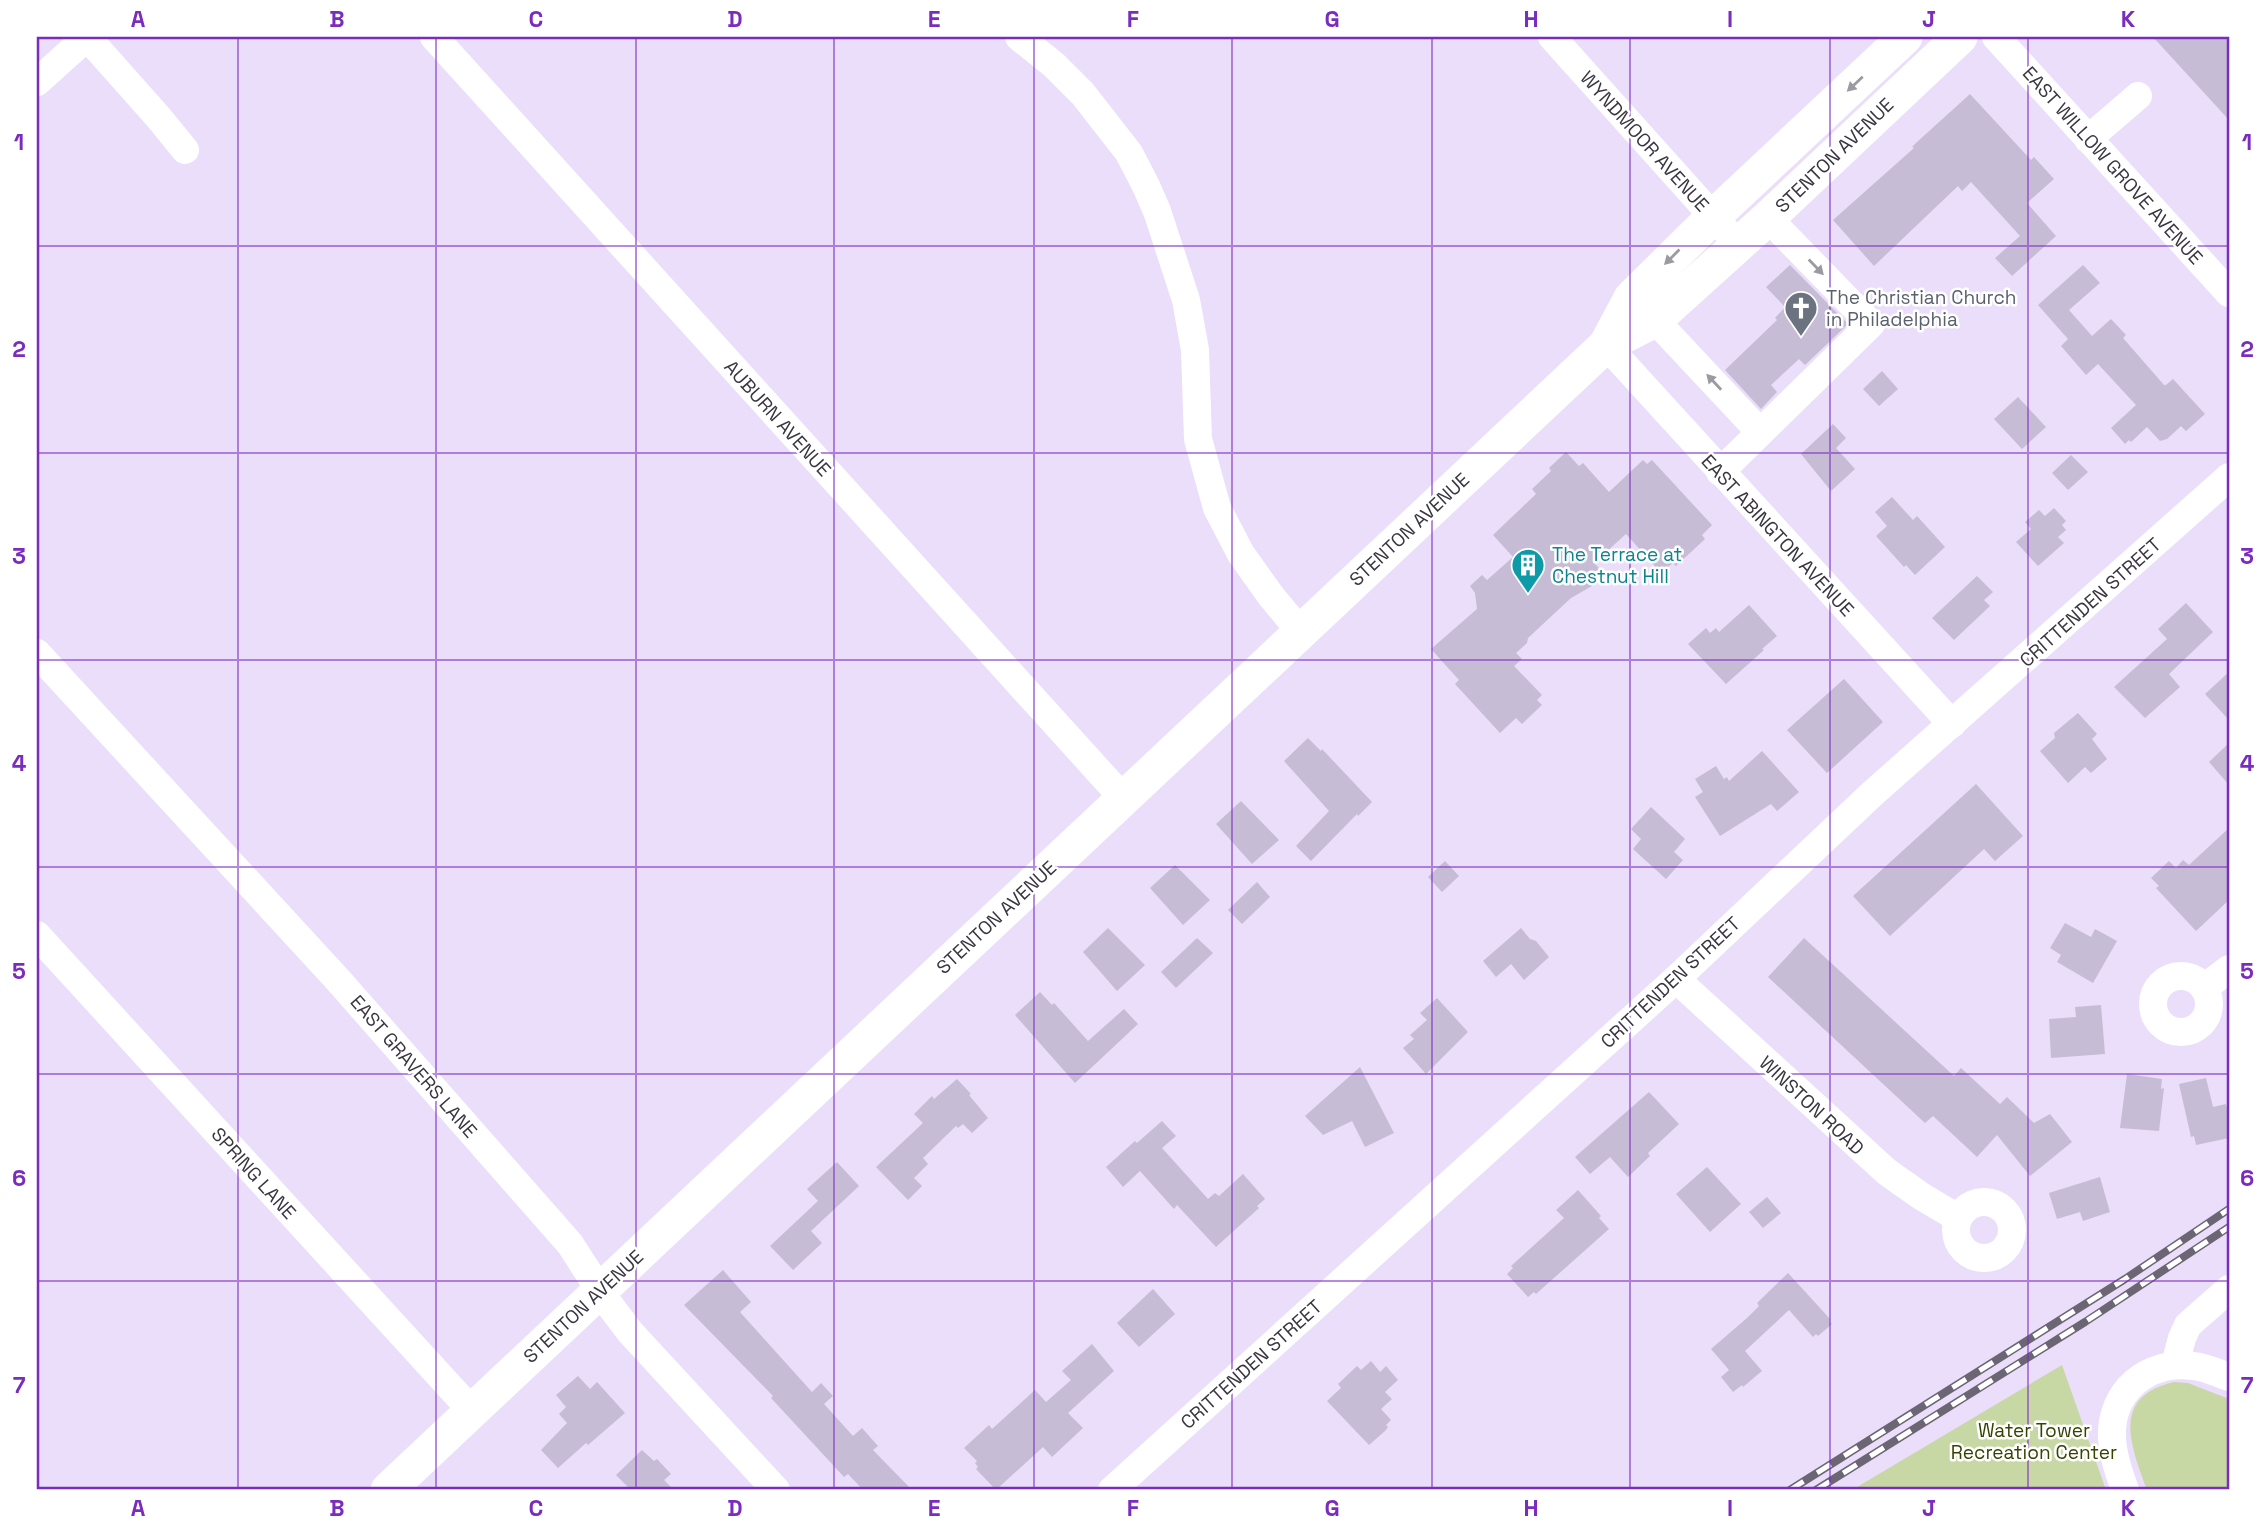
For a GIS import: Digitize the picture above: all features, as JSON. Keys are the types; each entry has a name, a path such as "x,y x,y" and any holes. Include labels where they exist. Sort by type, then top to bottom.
{"main road":[{"name":"STENTON AVENUE","path":"1606,345 1631,298 1905,37"},
{"name":"STENTON AVENUE","path":"388,1490 1606,345 1655,320 1960,37"}],"street":[{"path":"37,82 87,37 185,150"},
{"name":"AUBURN AVENUE","path":"434,37 1122,798"},
{"path":"1019,37 1054,65 1083,94 1129,153 1146,186 1157,211 1186,300 1195,350 1198,439 1217,508 1241,554 1300,631"},
{"name":"WYNDMOOR AVENUE","path":"1552,37 1739,244"},
{"name":"EAST WILLOW GROVE AVENUE","path":"1996,37 2229,293"},
{"path":"2088,139 2138,96"},
{"path":"1720,472 1871,324 1768,218"},
{"path":"1655,320 1760,432"},
{"name":"EAST ABINGTON AVENUE","path":"1606,345 1952,724"},
{"name":"CRITTENDEN STREET","path":"1112,1490 1676,979 1872,794 2229,477"},
{"name":"EAST GRAVERS LANE","path":"37,653 338,980 570,1244 630,1332 776,1490"},
{"name":"SPRING LANE","path":"37,935 472,1411"},
{"path":"2204,988 2229,969"},
{"name":"WINSTON ROAD","path":"1676,979 1877,1164 1921,1196 1958,1218"},
{"path":"2175,1366 2182,1338 2189,1325 2229,1289"},
{"path":"2125,1490 2114,1454 2113,1422 2116,1408 2134,1382 2147,1372 2175,1366 2206,1368 2229,1377"}],"green space":[{"name":"Water Tower Recreation Center","path":"2062,1365 2106,1490 1852,1490"},
{"name":"Water Tower Recreation Center","path":"2174,1382 2188,1383 2229,1399 2229,1490 2147,1490 2132,1440 2130,1425 2133,1411 2141,1399 2154,1389"}],"building":[{"path":"2153,37 2224,37 2229,42 2229,120"},
{"path":"1970,94 2031,160 2034,157 2054,179 2027,203 2056,236 2012,276 1995,258 2020,236 1971,182 1962,191 1958,186 1874,266 1833,220"},
{"name":"The Christian Church in Philadelphia","path":"1790,265 1848,324 1805,365 1799,359 1771,385 1777,392 1761,409 1725,370 1777,320 1775,318 1785,307 1766,287"},
{"path":"2083,265 2100,283 2069,310 2092,336 2111,319 2126,335 2123,338 2164,385 2173,379 2205,414 2186,431 2181,426 2167,439 2160,441 2147,427 2125,444 2111,428 2136,405 2098,364 2086,375 2061,346 2068,339 2038,305"},
{"path":"1882,371 1898,389 1879,406 1863,389"},
{"path":"2018,397 2046,427 2022,449 1994,419"},
{"path":"1833,424 1846,438 1836,448 1855,469 1831,491 1801,454"},
{"name":"The Terrace at Chestnut Hill","path":"1566,452 1579,466 1583,463 1609,492 1643,460 1647,464 1652,460 1712,525 1702,535 1705,539 1676,566 1673,563 1661,573 1626,534 1594,563 1602,571 1592,586 1571,598 1528,638 1527,643 1516,653 1522,659 1514,666 1542,695 1537,700 1542,705 1522,724 1516,718 1500,733 1455,684 1459,680 1431,649 1477,609 1475,593 1470,586 1482,575 1487,580 1513,557 1493,535 1536,494 1532,489"},
{"path":"2071,455 2088,472 2068,490 2052,473"},
{"path":"1892,497 1913,520 1917,516 1945,547 1915,575 1906,565 1904,567 1876,536 1887,526 1875,512"},
{"path":"2054,508 2066,521 2062,525 2066,530 2058,537 2064,543 2038,566 2016,542 2031,529 2025,522 2039,510 2045,516"},
{"path":"1977,576 1993,592 1984,600 1990,606 1954,640 1932,618"},
{"path":"2186,603 2213,632 2169,674 2180,687 2145,718 2114,687 2167,639 2158,629"},
{"path":"1749,605 1777,636 1726,684 1688,644 1706,628 1710,633 1716,628 1719,632"},
{"path":"2229,672 2229,720 2205,694"},
{"path":"1844,679 1883,722 1827,773 1787,730"},
{"path":"2078,713 2097,734 2092,739 2107,759 2091,773 2085,767 2068,783 2040,751 2055,738 2054,733"},
{"path":"1308,738 1321,751 1322,749 1372,802 1311,861 1296,846 1329,811 1284,761"},
{"path":"2229,743 2229,785 2209,762"},
{"path":"1762,751 1799,792 1777,811 1771,804 1720,836 1695,797 1703,792 1695,779 1716,766 1724,779 1727,777 1729,781"},
{"path":"1976,784 2023,836 1995,861 1984,849 1890,936 1853,896"},
{"path":"1241,801 1279,840 1252,864 1216,824"},
{"path":"1651,807 1685,839 1674,852 1683,860 1666,879 1633,849 1641,839 1631,829"},
{"path":"2229,828 2229,900 2196,931 2156,888 2159,886 2151,878 2169,861 2176,868 2183,860 2189,865"},
{"path":"1445,861 1459,876 1442,892 1428,877"},
{"path":"1175,865 1210,900 1183,925 1150,888"},
{"path":"1257,882 1270,897 1242,924 1228,910"},
{"path":"2065,923 2091,937 2095,929 2117,941 2093,983 2057,962 2061,955 2050,948"},
{"path":"1108,928 1145,965 1117,991 1083,952"},
{"path":"1521,928 1549,957 1524,980 1511,964 1496,977 1483,961"},
{"path":"1197,938 1213,953 1176,988 1161,972"},
{"path":"1804,938 1954,1076 1961,1068 2000,1104 2007,1097 2034,1123 2050,1114 2072,1142 2030,1176 1997,1135 1977,1157 1933,1116 1925,1123 1768,977"},
{"path":"1040,992 1052,1005 1054,1003 1088,1041 1124,1009 1138,1024 1075,1083 1015,1015"},
{"path":"1437,998 1468,1032 1426,1074 1403,1048 1414,1039 1410,1035 1427,1020 1420,1013"},
{"path":"2101,1005 2105,1054 2051,1058 2049,1019 2076,1017 2075,1007"},
{"path":"1360,1067 1394,1133 1365,1147 1352,1121 1323,1135 1305,1116"},
{"path":"2127,1074 2162,1079 2161,1089 2164,1088 2159,1131 2120,1128"},
{"path":"2206,1078 2213,1107 2226,1104 2229,1138 2196,1145 2194,1136 2191,1137 2179,1084"},
{"path":"957,1079 988,1118 972,1133 963,1124 958,1128 956,1126 923,1158 928,1164 914,1178 922,1186 908,1200 876,1167 923,1123 914,1114 932,1096 934,1099"},
{"path":"1649,1092 1679,1124 1648,1153 1650,1156 1628,1177 1610,1157 1590,1174 1575,1157"},
{"path":"1162,1121 1176,1136 1162,1148 1208,1199 1215,1193 1219,1196 1243,1174 1265,1199 1257,1206 1259,1208 1216,1247 1177,1205 1174,1209 1140,1171 1123,1187 1106,1167"},
{"path":"837,1162 859,1186 811,1231 822,1243 793,1270 770,1246 818,1201 807,1189"},
{"path":"1707,1167 1741,1204 1710,1232 1676,1194"},
{"path":"2100,1177 2110,1212 2083,1221 2080,1212 2057,1219 2049,1193"},
{"path":"1578,1190 1609,1229 1536,1294 1534,1292 1528,1297 1507,1274 1513,1268 1511,1266 1564,1218 1556,1210"},
{"path":"1767,1197 1781,1213 1763,1228 1749,1212"},
{"path":"723,1270 751,1302 740,1312 812,1392 821,1383 833,1396 824,1404 853,1436 862,1428 878,1446 873,1450 912,1490 863,1490 848,1474 844,1477 771,1398 773,1396 684,1305"},
{"path":"1788,1273 1832,1324 1813,1337 1789,1310 1745,1351 1762,1371 1733,1392 1721,1377 1729,1370 1711,1349 1747,1318 1759,1306 1757,1303"},
{"path":"1153,1289 1175,1314 1139,1347 1117,1323"},
{"path":"1092,1344 1114,1371 1068,1413 1083,1428 1052,1457 1043,1447 996,1490 976,1469 977,1461 964,1448 989,1425 992,1429 1035,1390 1046,1402 1071,1380 1062,1371"},
{"path":"1371,1361 1380,1372 1386,1366 1398,1380 1385,1392 1392,1399 1381,1409 1391,1420 1386,1425 1388,1427 1369,1445 1327,1401 1341,1388 1338,1384 1357,1366 1361,1370"},
{"path":"578,1376 590,1389 597,1382 625,1413 558,1468 541,1450 567,1423 559,1414 566,1407 556,1395"},
{"path":"642,1450 654,1461 657,1459 671,1474 664,1480 674,1490 631,1490 616,1475"}],"railway":[{"path":"1790,1490 2125,1279 2229,1209"},
{"path":"1816,1490 2085,1322 2229,1227"}],"place":[{"name":"The Christian Church in Philadelphia","path":"1801,338"},
{"name":"The Terrace at Chestnut Hill","path":"1528,595"}]}
